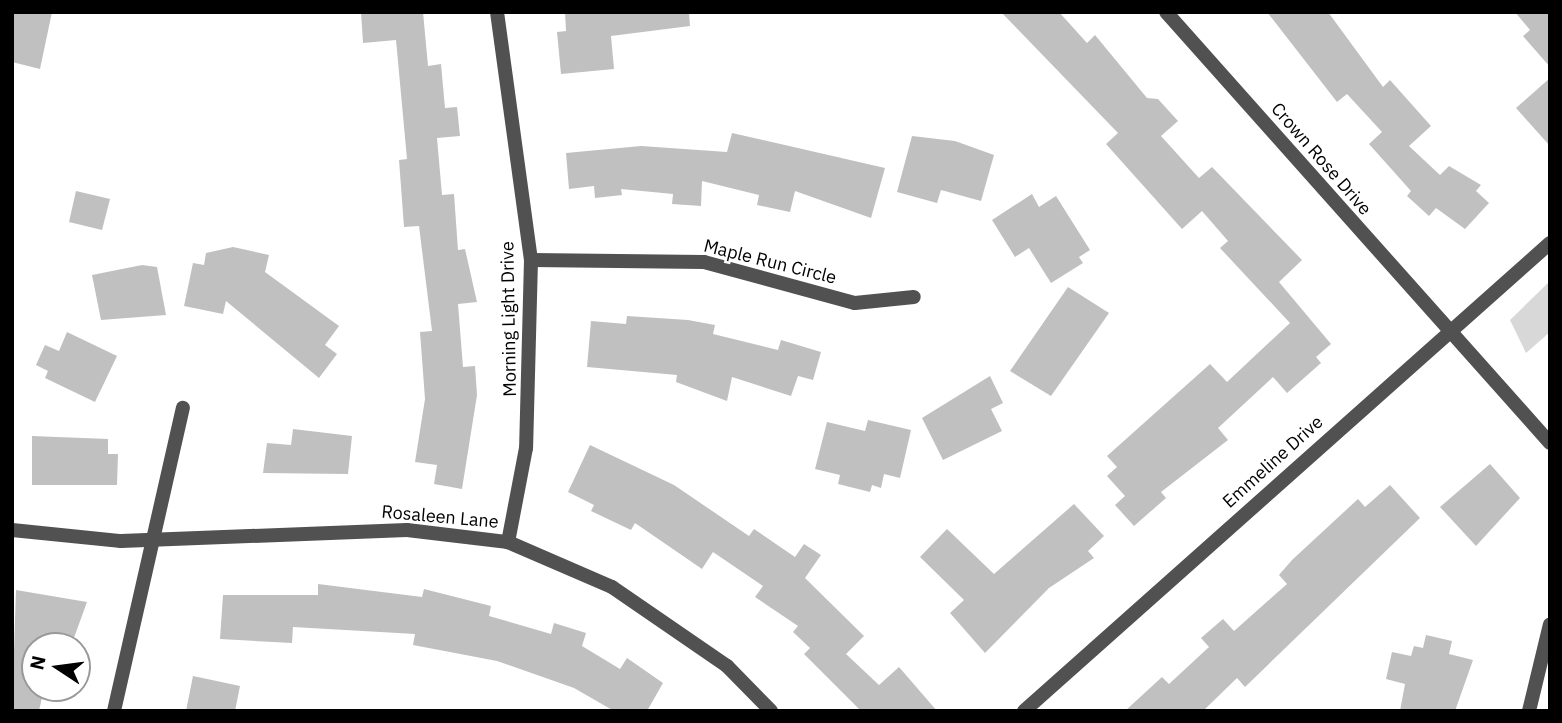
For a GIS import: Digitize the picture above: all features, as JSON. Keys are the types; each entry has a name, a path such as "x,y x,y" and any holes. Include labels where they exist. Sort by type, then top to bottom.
{"street":[{"name":"Morning Light Drive","path":"497,12 531,260 526,448 508,542"},
{"name":"Crown Rose Drive","path":"1166,12 1550,443"},
{"name":"Emmeline Drive","path":"1024,711 1550,243"},
{"name":"Maple Run Circle","path":"531,260 704,262 855,303 914,297"},
{"path":"114,711 183,408"},
{"name":"Rosaleen Lane","path":"12,530 155,540 407,530 508,542 611,587 727,666 771,711"},
{"path":"1529,711 1550,624"}],"shaded area":[{"path":"1550,281 1550,332 1526,353 1510,320"}],"building":[{"path":"12,12 52,12 40,69 12,62"},
{"path":"361,12 423,12 428,66 441,64 445,108 457,107 460,136 437,138 442,195 454,194 458,250 465,249 477,302 458,304 463,367 475,366 477,395 462,489 434,484 437,465 415,462 425,399 420,332 432,331 419,226 404,227 399,160 407,159 396,40 363,43"},
{"path":"565,12 689,12 690,26 611,36 614,69 561,74 557,32 566,31"},
{"path":"1001,12 1059,12 1087,43 1095,35 1147,98 1158,99 1178,121 1161,136 1199,178 1212,167 1302,260 1279,282 1331,344 1316,357 1321,363 1287,393 1273,377 1218,428 1228,440 1161,492 1166,498 1134,526 1115,505 1125,496 1107,476 1117,467 1107,456 1210,364 1227,382 1290,323 1220,248 1228,241 1202,211 1182,229 1106,144 1118,133"},
{"path":"1267,12 1328,12 1383,87 1390,80 1431,126 1409,146 1440,175 1449,166 1481,185 1476,191 1489,203 1465,229 1436,208 1429,216 1407,196 1411,191 1369,144 1382,132 1347,94 1337,102"},
{"path":"1515,12 1550,12 1550,67 1523,36 1530,30"},
{"path":"1550,78 1550,146 1516,108"},
{"path":"732,133 885,168 871,218 795,191 790,212 757,205 759,195 702,181 701,206 672,204 673,194 621,189 622,195 595,198 594,186 569,189 566,153 641,146 727,152"},
{"path":"912,136 955,141 994,155 981,201 941,190 937,203 897,192"},
{"path":"76,191 110,199 102,230 69,222"},
{"path":"1032,194 1039,207 1056,196 1090,250 1079,257 1083,263 1051,283 1029,248 1015,257 992,220"},
{"path":"233,247 269,255 265,272 339,326 325,345 337,354 319,378 226,301 223,314 184,306 193,263 204,265 206,253"},
{"path":"142,265 157,267 166,315 101,320 92,275"},
{"path":"1068,287 1109,313 1051,396 1010,371"},
{"path":"627,316 688,320 715,325 713,334 778,350 781,340 821,352 813,380 798,376 791,396 732,377 727,401 676,382 677,375 587,367 591,321 626,324"},
{"path":"67,332 117,356 95,402 45,378 48,371 36,365 45,345 59,351"},
{"path":"990,376 1003,403 991,409 1002,431 943,460 922,418"},
{"path":"868,420 911,430 900,478 884,474 881,488 872,485 870,492 838,484 840,475 815,469 827,422 865,431"},
{"path":"293,429 352,436 348,474 263,473 267,443 291,445"},
{"path":"32,436 108,439 108,454 118,454 117,485 32,485"},
{"path":"590,445 674,485 749,536 754,529 795,557 804,544 821,555 805,578 864,636 846,654 879,685 899,667 937,711 861,711 804,654 810,648 793,632 798,626 755,597 763,586 713,552 702,569 635,523 631,530 591,511 594,505 568,492"},
{"path":"1490,464 1520,498 1476,546 1440,507"},
{"path":"1390,485 1420,518 1245,687 1237,678 1203,711 1125,711 1162,677 1169,684 1209,647 1201,638 1223,619 1234,631 1287,584 1279,575 1358,499 1365,507"},
{"path":"1074,504 1104,536 1088,551 1094,558 1049,588 985,653 950,613 964,600 920,557 947,529 994,574"},
{"path":"318,584 422,597 424,589 491,606 489,616 551,634 554,623 586,633 582,646 620,669 627,658 663,683 647,711 614,711 574,688 497,661 413,645 415,634 293,627 292,643 220,639 223,595 318,595"},
{"path":"16,590 87,602 76,632 21,632 21,702 41,702 39,711 12,711"},
{"path":"1426,635 1452,641 1449,654 1473,660 1455,711 1400,711 1405,684 1386,679 1392,652 1411,656 1414,646 1423,648"},
{"path":"193,676 240,686 235,711 186,711"}]}
